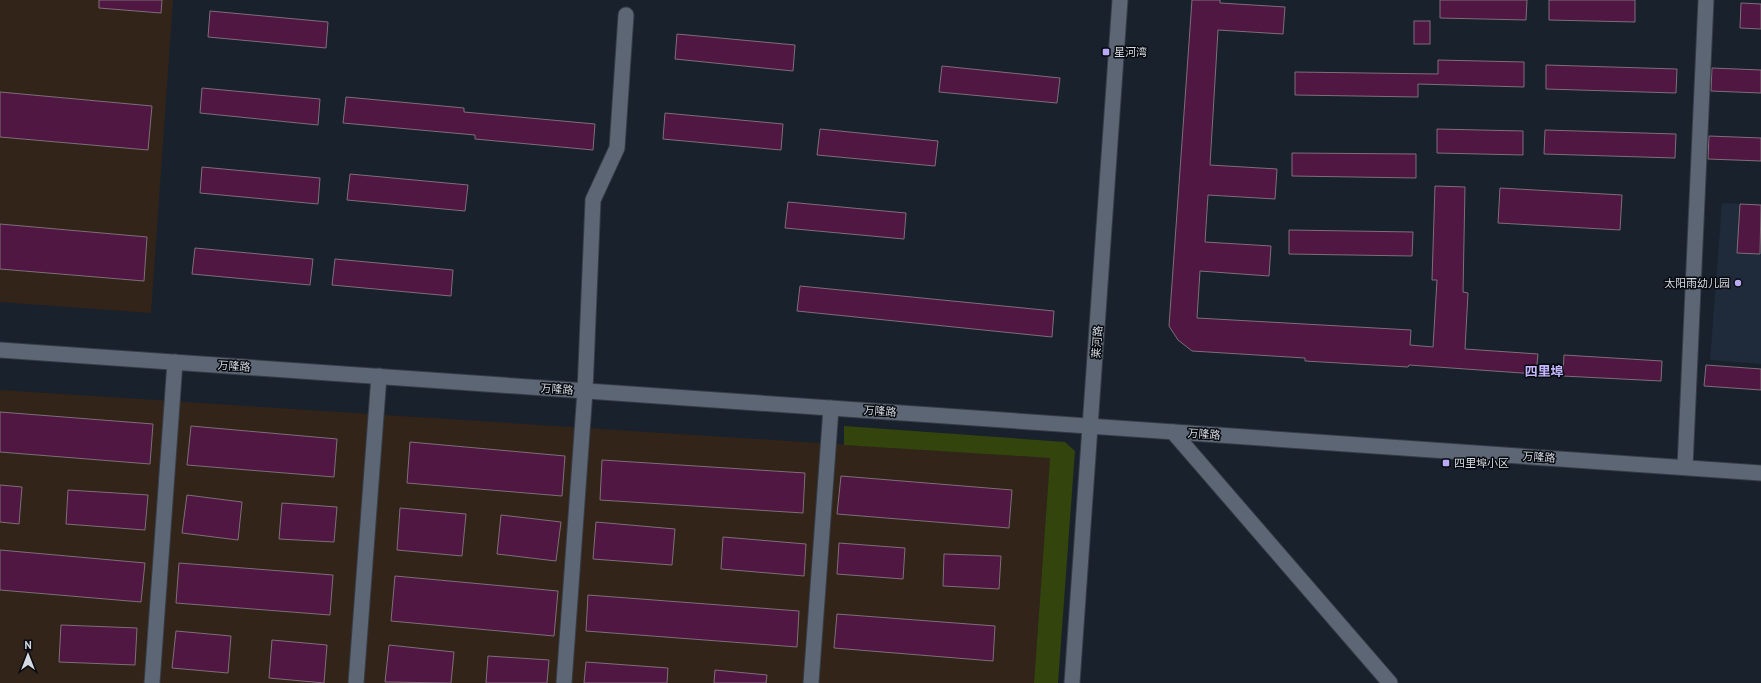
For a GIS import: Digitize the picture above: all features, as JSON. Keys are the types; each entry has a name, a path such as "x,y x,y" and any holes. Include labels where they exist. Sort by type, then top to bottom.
{"street":[{"name":"莱河路","path":"1072,683 1120,0"},
{"path":"1685,467 1689,406 1706,0"},
{"path":"564,683 585,390 593,200 617,148 626,15"},
{"name":"万隆路","path":"0,350 1761,472"},
{"path":"152,683 175,362"},
{"path":"356,683 379,376"},
{"path":"811,683 831,408"},
{"path":"1174,432 1390,683"}],"shaded area":[{"path":"0,0 173,0 151,313 0,302"},
{"name":"太阳雨幼儿园","path":"1722,203 1761,205 1761,364 1710,360"},
{"path":"0,390 1050,458 1034,683 0,683"}],"green space":[{"path":"844,426 1065,442 1075,451 1058,683 1034,683 1050,458 844,445"}],"building":[{"path":"99,0 162,0 161,13 99,8"},
{"path":"1192,0 1220,0 1220,3 1285,7 1283,34 1218,30 1210,165 1277,169 1275,199 1208,195 1205,242 1271,246 1269,276 1200,271 1197,318 1411,330 1410,345 1433,347 1437,280 1432,280 1435,186 1465,187 1463,292 1468,293 1465,349 1538,354 1536,374 1409,365 1408,367 1305,361 1305,358 1192,351 1178,340 1169,326"},
{"path":"1440,0 1527,0 1526,20 1440,18"},
{"path":"1549,0 1635,0 1635,22 1549,20"},
{"path":"1741,3 1761,4 1761,29 1740,28"},
{"path":"210,11 328,22 326,48 208,37"},
{"path":"1414,21 1430,21 1430,44 1414,44"},
{"path":"677,34 795,45 793,71 675,59"},
{"path":"1438,60 1524,62 1524,87 1418,84 1418,97 1295,95 1295,72 1438,74"},
{"path":"1546,65 1677,69 1676,93 1546,89"},
{"path":"942,66 1060,78 1057,103 939,92"},
{"path":"1712,68 1761,70 1761,93 1711,91"},
{"path":"202,88 320,99 318,125 200,113"},
{"path":"0,92 152,106 148,150 0,137"},
{"path":"346,97 464,108 464,112 595,124 593,150 475,139 475,135 343,123"},
{"path":"665,113 783,124 781,150 663,139"},
{"path":"820,129 938,141 935,166 817,155"},
{"path":"1437,129 1523,131 1523,155 1437,153"},
{"path":"1545,130 1676,134 1675,158 1544,154"},
{"path":"1709,136 1761,138 1761,161 1708,159"},
{"path":"1292,153 1416,154 1416,178 1292,176"},
{"path":"202,167 320,178 318,204 200,193"},
{"path":"350,174 468,185 465,211 347,200"},
{"path":"1500,188 1622,195 1620,230 1498,223"},
{"path":"788,202 906,213 904,239 785,228"},
{"path":"1740,204 1761,205 1760,254 1737,253"},
{"path":"0,224 147,237 144,281 0,269"},
{"path":"1289,230 1413,232 1412,256 1289,254"},
{"path":"195,248 313,259 310,285 192,274"},
{"path":"335,259 453,270 451,296 332,285"},
{"path":"800,286 1054,311 1052,337 797,311"},
{"path":"1564,355 1662,361 1661,381 1563,376"},
{"path":"1706,365 1761,369 1761,390 1704,386"},
{"path":"0,412 153,424 150,464 0,452"},
{"path":"191,426 337,439 334,477 187,465"},
{"path":"410,442 565,456 562,496 407,483"},
{"path":"602,460 805,473 803,513 600,500"},
{"path":"841,476 1012,490 1009,528 837,514"},
{"path":"0,485 22,487 19,524 0,522"},
{"path":"68,490 148,495 145,530 66,524"},
{"path":"187,495 242,502 238,540 182,533"},
{"path":"282,503 337,507 334,542 279,539"},
{"path":"400,508 466,514 462,556 397,550"},
{"path":"501,515 561,522 556,561 497,554"},
{"path":"596,522 675,529 672,565 593,559"},
{"path":"723,537 806,544 804,576 721,569"},
{"path":"839,543 905,548 903,579 837,574"},
{"path":"0,550 145,563 141,602 0,590"},
{"path":"944,554 1001,556 999,589 943,586"},
{"path":"179,563 333,575 330,615 176,603"},
{"path":"395,576 558,591 554,636 391,621"},
{"path":"588,595 799,611 797,647 586,631"},
{"path":"837,614 995,626 993,661 834,648"},
{"path":"61,625 137,628 135,665 59,662"},
{"path":"176,631 231,636 228,673 172,668"},
{"path":"272,640 327,645 324,683 269,678"},
{"path":"389,645 454,652 451,683 385,682"},
{"path":"488,656 549,660 547,683 486,683"},
{"path":"586,662 668,668 667,683 584,683"},
{"path":"715,670 767,675 766,683 714,683"}],"place":[{"name":"星河湾","path":"1106,52"},
{"name":"太阳雨幼儿园","path":"1738,283"},
{"name":"四里埠小区","path":"1446,463"}],"district":[{"name":"四里埠","path":"1544,371"}]}
